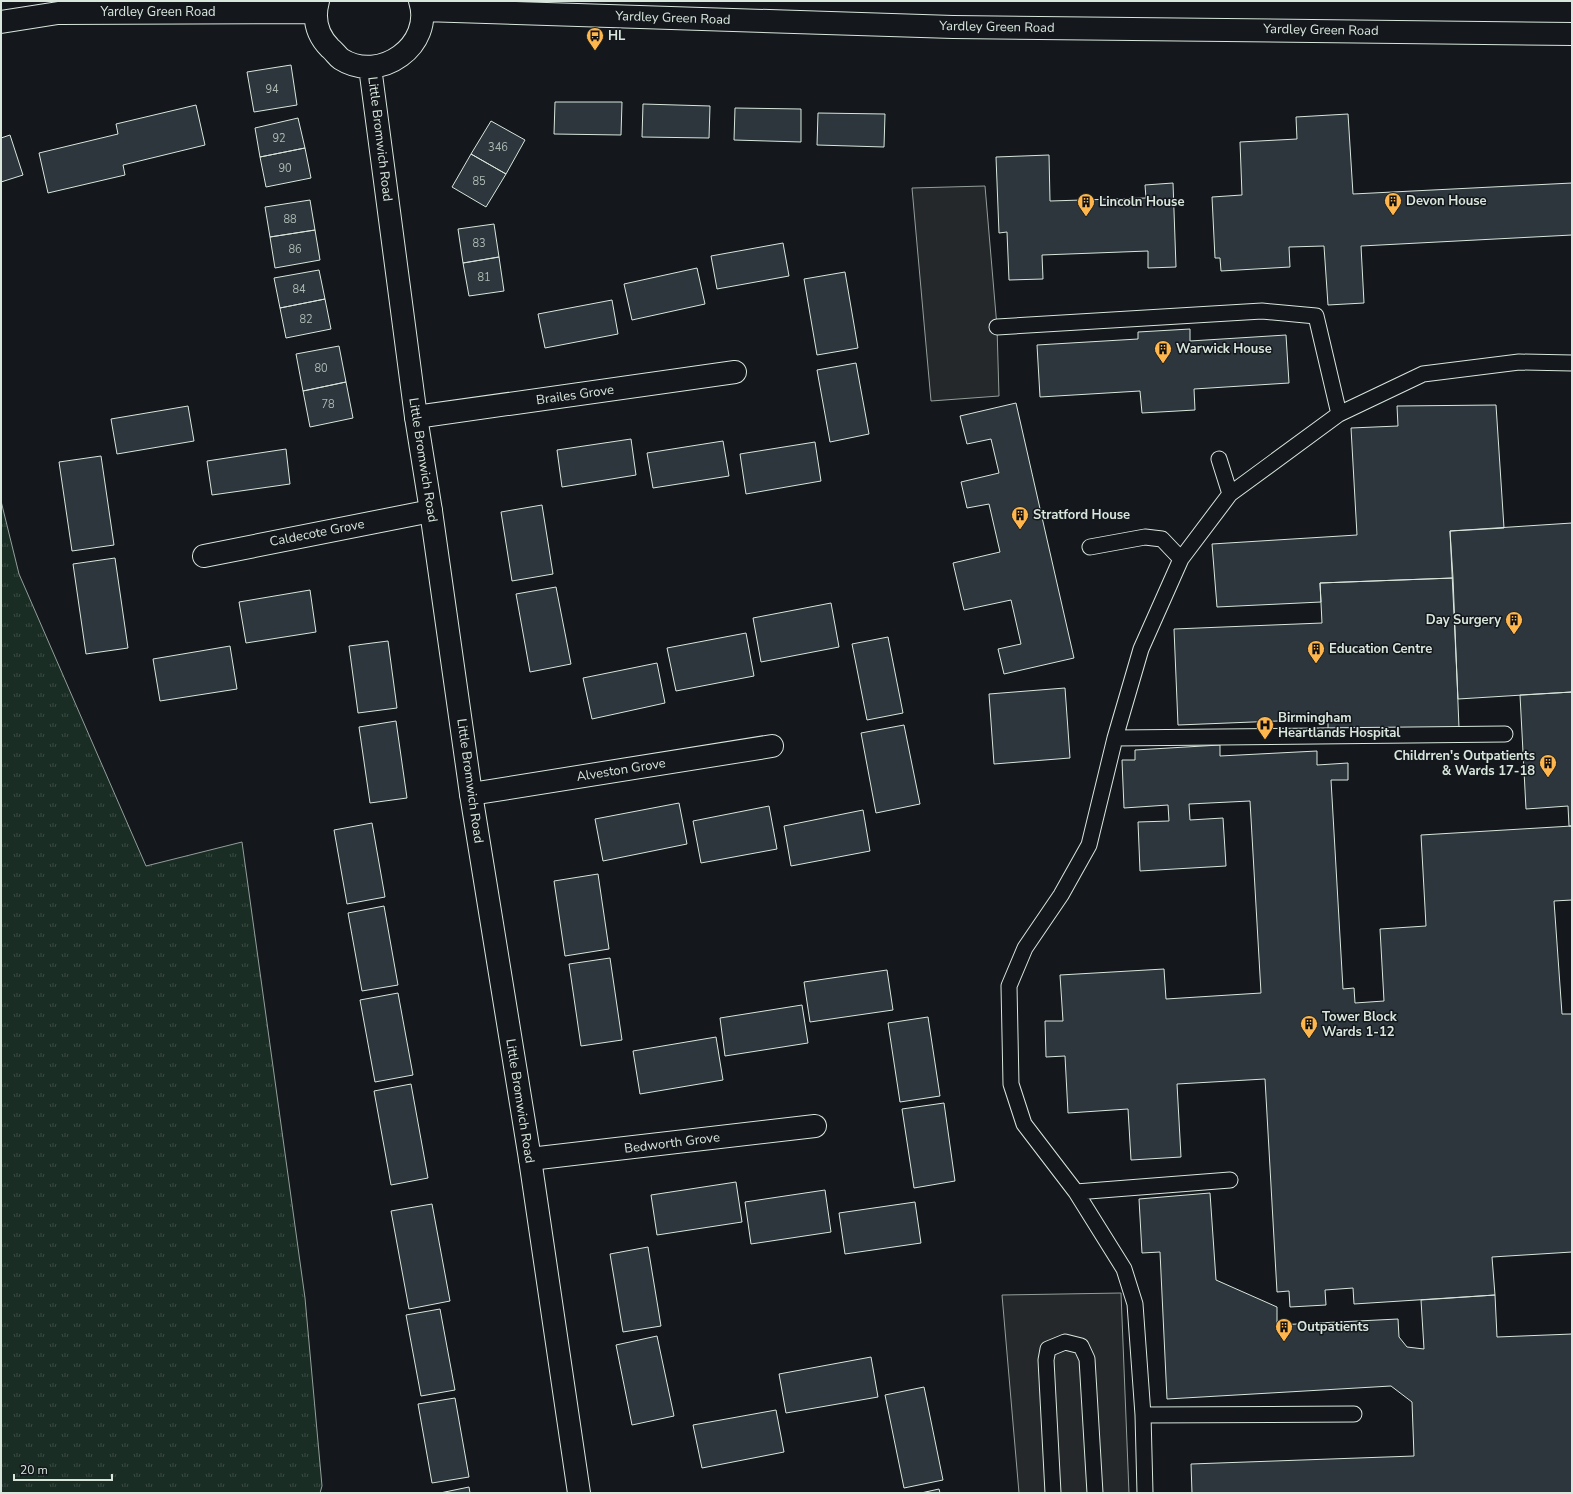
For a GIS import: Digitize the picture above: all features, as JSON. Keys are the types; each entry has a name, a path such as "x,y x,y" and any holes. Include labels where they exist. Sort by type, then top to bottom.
{"street":[{"name":"Yardley Green Road","path":"421,5 953,27 1572,34"},
{"path":"316,7 317,30 326,44 341,59 370,67 383,65 402,56 413,44 420,30 421,5"},
{"name":"Yardley Green Road","path":"1,22 58,12 316,7"},
{"name":"Little Bromwich Road","path":"370,67 416,417 431,511 471,794 530,1159 579,1493"},
{"name":"Brailes Grove","path":"416,417 735,372"},
{"name":"Caldecote Grove","path":"204,556 431,511"},
{"name":"Alveston Grove","path":"471,794 772,746"},
{"name":"Bedworth Grove","path":"530,1159 815,1126"}],"lane":[{"path":"997,327 1262,311 1316,316 1339,414"},
{"path":"1145,1493 1143,1415 1135,1304 1124,1269 1076,1192 1024,1124 1011,1084 1009,986 1025,948 1061,895 1089,845 1116,738 1141,649 1181,559 1230,494 1339,414 1423,374 1519,362 1572,363"},
{"path":"1220,459 1230,494"},
{"path":"1090,547 1145,537 1162,539 1181,559"},
{"path":"1116,738 1505,734"},
{"path":"1076,1192 1230,1180"},
{"path":"1053,1493 1046,1360 1048,1349 1065,1342 1081,1346 1087,1359 1095,1493"},
{"path":"1143,1415 1354,1414"}],"green space":[{"path":"1,501 19,574 146,866 242,842 305,1298 322,1486 320,1493 1,1493"}],"shaded area":[{"path":"985,186 997,327 999,396 931,401 912,188"},
{"path":"1121,1293 1129,1493 1019,1493 1002,1295"}],"building":[{"path":"291,65 297,105 254,112 247,72"},
{"path":"555,102 622,102 621,135 554,134"},
{"path":"643,104 710,106 709,138 642,137"},
{"path":"196,105 205,145 123,165 125,175 48,193 39,153 118,134 116,124"},
{"path":"735,108 801,109 801,142 734,140"},
{"path":"818,113 885,114 884,147 817,145"},
{"name":"Devon House","path":"1348,114 1353,194 1572,183 1572,235 1361,246 1364,303 1328,305 1324,246 1289,247 1290,267 1221,271 1220,258 1215,258 1212,197 1242,195 1240,142 1297,139 1296,117"},
{"path":"298,118 305,148 260,157 255,128"},
{"path":"491,121 525,140 506,174 471,154"},
{"path":"10,135 23,175 1,182 1,138"},
{"path":"305,148 311,178 266,187 260,157"},
{"path":"471,154 506,174 486,207 452,187"},
{"name":"Lincoln House","path":"1049,155 1050,201 1146,198 1145,185 1173,183 1176,267 1148,268 1148,251 1042,255 1043,279 1009,280 1007,232 999,233 996,157"},
{"path":"310,200 315,230 270,237 265,207"},
{"path":"494,224 499,257 463,263 458,229"},
{"path":"315,230 320,260 275,268 270,237"},
{"path":"783,243 789,276 717,289 711,256"},
{"path":"499,257 504,291 469,296 463,263"},
{"path":"697,268 705,304 632,320 624,284"},
{"path":"319,270 325,299 280,308 274,278"},
{"path":"845,272 858,348 817,355 804,279"},
{"path":"325,299 331,329 286,338 280,308"},
{"path":"612,300 618,334 545,348 538,314"},
{"name":"Warwick House","path":"1190,329 1190,341 1286,335 1289,383 1194,389 1195,410 1142,413 1140,391 1040,397 1037,345 1138,339 1138,332"},
{"path":"339,346 346,382 303,391 296,354"},
{"path":"856,363 869,434 830,442 817,370"},
{"path":"346,382 353,418 310,427 303,391"},
{"name":"Stratford House","path":"1016,403 1074,658 1004,674 998,649 1021,644 1011,600 964,610 953,563 1000,552 989,504 967,508 961,482 999,473 991,439 967,444 960,416"},
{"path":"1496,405 1504,528 1450,531 1453,578 1320,583 1321,602 1217,607 1212,544 1357,535 1351,428 1398,426 1397,406"},
{"path":"188,406 194,441 117,454 111,419"},
{"path":"631,439 636,475 562,487 557,450"},
{"path":"723,441 729,476 653,488 647,453"},
{"path":"815,442 821,481 746,494 740,454"},
{"path":"286,449 290,484 212,495 207,461"},
{"path":"101,456 114,545 72,551 59,462"},
{"path":"542,505 553,574 512,581 501,512"},
{"name":"Day Surgery","path":"1572,523 1572,692 1458,699 1450,531"},
{"path":"115,558 128,648 86,654 73,564"},
{"name":"Education Centre","path":"1453,578 1459,728 1328,734 1328,719 1178,725 1174,629 1322,623 1320,583"},
{"path":"556,587 571,664 530,672 516,594"},
{"path":"310,590 316,632 246,643 239,602"},
{"path":"831,603 839,647 761,662 753,618"},
{"path":"746,633 754,676 676,691 667,648"},
{"path":"888,637 903,713 867,720 852,644"},
{"path":"388,641 397,708 358,713 349,646"},
{"path":"230,646 237,689 160,701 153,659"},
{"path":"657,663 665,703 592,719 583,678"},
{"path":"1065,688 1070,758 994,764 989,694"},
{"name":"Childrren's Outpatients & Wards 17-18","path":"1572,692 1572,826 1569,826 1568,806 1526,809 1520,695"},
{"path":"396,721 407,798 370,803 359,727"},
{"path":"904,725 920,804 876,813 861,733"},
{"name":"Tower Block Wards 1-12","path":"1220,745 1220,756 1317,751 1317,765 1348,763 1348,780 1331,780 1343,989 1354,988 1355,1003 1384,1001 1380,929 1426,926 1421,835 1572,826 1572,900 1554,901 1562,1014 1572,1014 1572,1252 1492,1257 1495,1295 1354,1304 1353,1288 1325,1290 1326,1305 1290,1307 1289,1291 1277,1292 1265,1079 1177,1084 1181,1157 1131,1160 1128,1109 1068,1113 1065,1056 1046,1057 1045,1021 1063,1021 1060,975 1164,969 1166,999 1261,993 1250,801 1189,804 1190,820 1223,818 1226,866 1140,871 1138,822 1169,821 1168,805 1124,808 1122,760 1135,760 1135,750"},
{"path":"679,803 687,844 603,861 595,819"},
{"path":"769,806 777,849 701,863 693,821"},
{"path":"863,810 870,851 791,866 784,826"},
{"path":"372,823 385,897 347,904 334,830"},
{"path":"598,874 609,949 565,956 554,881"},
{"path":"384,906 398,985 362,991 348,913"},
{"path":"610,958 622,1040 581,1046 569,964"},
{"path":"887,970 893,1010 810,1022 804,982"},
{"path":"398,993 413,1075 375,1082 360,1000"},
{"path":"802,1005 808,1043 725,1056 720,1018"},
{"path":"928,1017 940,1096 900,1102 888,1023"},
{"path":"716,1037 723,1080 640,1094 633,1051"},
{"path":"411,1084 428,1178 391,1185 374,1091"},
{"path":"944,1103 955,1181 914,1188 902,1109"},
{"path":"736,1182 742,1222 657,1235 651,1195"},
{"path":"825,1190 831,1232 751,1244 745,1202"},
{"name":"Outpatients","path":"1210,1193 1216,1280 1277,1307 1277,1325 1398,1319 1399,1337 1407,1347 1424,1349 1421,1300 1495,1295 1497,1337 1572,1334 1572,1493 1192,1493 1191,1464 1414,1456 1412,1402 1391,1386 1167,1399 1160,1252 1142,1253 1139,1199"},
{"path":"915,1202 921,1243 845,1254 839,1213"},
{"path":"432,1204 450,1301 409,1309 391,1211"},
{"path":"648,1247 661,1326 623,1332 610,1254"},
{"path":"440,1309 455,1390 421,1396 406,1315"},
{"path":"657,1336 674,1416 632,1425 616,1345"},
{"path":"871,1357 878,1397 786,1413 779,1374"},
{"path":"924,1387 943,1480 904,1488 885,1395"},
{"path":"455,1398 469,1477 432,1483 418,1404"},
{"path":"776,1410 784,1452 702,1468 693,1425"},
{"path":"469,1487 470,1493 440,1493"},
{"path":"939,1489 940,1493 921,1493"}],"place":[{"name":"HL","path":"595,51"},
{"name":"Devon House","path":"1393,216"},
{"name":"Lincoln House","path":"1086,217"},
{"name":"Warwick House","path":"1163,364"},
{"name":"Stratford House","path":"1020,530"},
{"name":"Day Surgery","path":"1514,635"},
{"name":"Education Centre","path":"1316,664"},
{"name":"Birmingham Heartlands Hospital","path":"1265,740"},
{"name":"Childrren's Outpatients & Wards 17-18","path":"1548,778"},
{"name":"Tower Block Wards 1-12","path":"1309,1039"},
{"name":"Outpatients","path":"1284,1342"}]}
